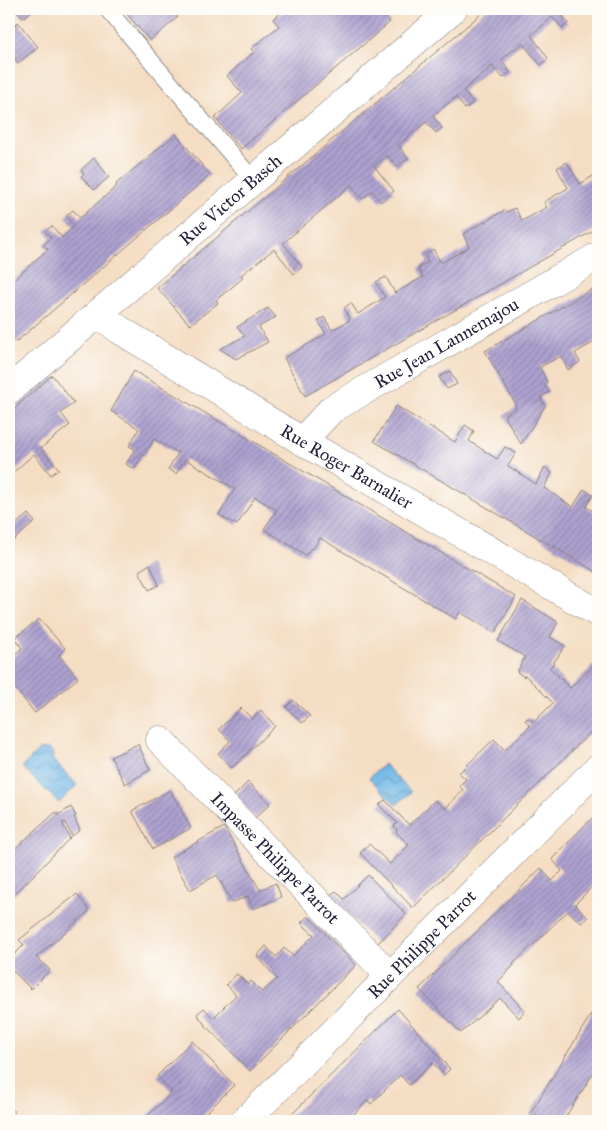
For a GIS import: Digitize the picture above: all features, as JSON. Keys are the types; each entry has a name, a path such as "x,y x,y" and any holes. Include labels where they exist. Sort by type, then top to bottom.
{"street":[{"name":"Rue Victor Basch","path":"9,390 453,9"},
{"name":"Rue Jean Lannemajou","path":"302,441 332,409 598,256"},
{"name":"Rue Roger Barnalier","path":"99,314 120,330 302,441 598,613"},
{"name":"Impasse Philippe Parrot","path":"160,740 390,976"},
{"name":"Rue Philippe Parrot","path":"245,1121 598,768"}],"lane":[{"path":"107,9 254,181"}],"water":[{"path":"40,749 49,749 53,755 52,759 77,785 59,803 22,767"},
{"path":"384,764 411,792 396,805 369,778"}],"building":[{"path":"16,9 34,9 23,18"},
{"path":"131,9 172,9 178,17 150,41 126,13"},
{"path":"286,9 353,9 355,11 359,9 378,9 390,22 241,149 215,118 242,93 227,76 254,52 251,49 279,26 273,19"},
{"path":"487,9 561,9 558,11 568,23 562,28 552,17 531,35 548,58 541,65 522,43 501,60 510,72 503,78 492,66 463,91 473,103 465,109 456,97 433,116 442,128 436,133 426,122 398,145 408,158 397,167 387,155 374,166 394,191 381,202 372,191 362,199 351,185 283,243 302,267 294,274 274,249 241,275 243,278 216,300 218,303 190,325 157,288"},
{"path":"18,22 38,47 18,63 9,51 9,31"},
{"path":"176,134 210,175 16,342 9,334 9,284 48,249 43,245 51,238 45,231 52,226 62,238 74,226 66,216 73,210 80,218 117,186 116,184"},
{"path":"94,158 109,177 94,190 81,176 84,174 81,170"},
{"path":"567,162 580,184 598,173 598,228 305,396 284,358 326,334 318,321 324,317 332,330 350,320 344,308 351,303 358,314 385,297 376,282 386,277 395,293 423,277 418,268 428,262 425,255 433,249 441,263 469,247 463,234 505,210 507,212 515,208 522,221 547,207 544,202 568,188 557,168"},
{"path":"598,286 598,340 575,353 580,362 568,370 561,356 540,367 547,382 544,384 549,392 540,397 545,406 521,444 504,415 516,408 515,403 485,351"},
{"path":"268,308 276,317 259,327 268,342 236,359 220,349 245,336 237,327"},
{"path":"134,371 516,597 495,633 460,612 456,619 320,538 313,549 311,548 306,555 264,529 277,510 255,497 237,525 225,519 219,515 235,489 185,459 176,474 168,469 178,453 154,439 134,469 126,464 135,449 129,446 139,429 111,411"},
{"path":"450,371 457,384 447,389 439,377"},
{"path":"52,375 74,403 61,413 70,425 41,448 59,469 51,475 34,454 9,476 9,413"},
{"path":"396,406 455,442 465,425 474,431 469,441 497,459 505,447 516,453 508,466 536,484 545,467 552,473 544,488 573,507 584,489 593,495 586,507 598,514 598,573 374,441"},
{"path":"28,514 35,522 9,544 9,530"},
{"path":"150,564 159,585 149,590 139,571"},
{"path":"522,600 558,622 550,637 565,646 550,668 570,688 598,661 598,725 413,908 360,853 369,844 390,864 409,845 396,832 397,830 394,826 397,823 379,805 385,800 409,825 435,800 445,809 463,790 459,786 466,779 459,773 466,766 494,739 505,750 530,726 525,720 529,718 534,722 553,703 525,675 524,677 517,672 525,657 498,641"},
{"path":"39,619 65,648 59,655 78,678 35,713 9,681 9,660 22,648 15,638"},
{"path":"293,700 310,716 302,723 286,707"},
{"path":"241,708 252,719 261,710 275,726 232,768 218,753 230,741 219,729"},
{"path":"138,744 150,770 125,784 111,757"},
{"path":"248,782 270,804 255,818 234,796"},
{"path":"170,790 191,828 153,849 132,811"},
{"path":"71,807 80,830 72,836 65,822 62,823 70,838 9,900 9,854 56,812 58,815"},
{"path":"598,812 598,881 575,904 588,918 581,923 568,911 513,964 498,982 525,1011 519,1018 500,998 461,1033 419,989 541,868 552,881 562,871 552,859"},
{"path":"224,827 260,890 276,883 281,897 253,909 248,896 232,903 217,875 190,890 171,857"},
{"path":"368,875 406,914 377,944 330,895 336,891 344,899"},
{"path":"77,894 89,910 36,957 50,970 31,989 9,967 9,960 24,945 19,940"},
{"path":"308,916 356,965 250,1071 205,1025 197,1014 204,1008 213,1018 236,995 226,984 237,974 248,985 251,981 262,992 277,979 257,956 266,946 276,957 284,948 293,956 314,935 301,923"},
{"path":"598,1003 598,1066 563,1121 548,1121 530,1114"},
{"path":"398,1009 450,1069 444,1075 433,1063 409,1085 400,1075 371,1104 368,1100 347,1121 285,1121"},
{"path":"192,1041 234,1085 198,1121 142,1121 172,1092 157,1076"},
{"path":"9,1107 15,1112 9,1119"}]}
